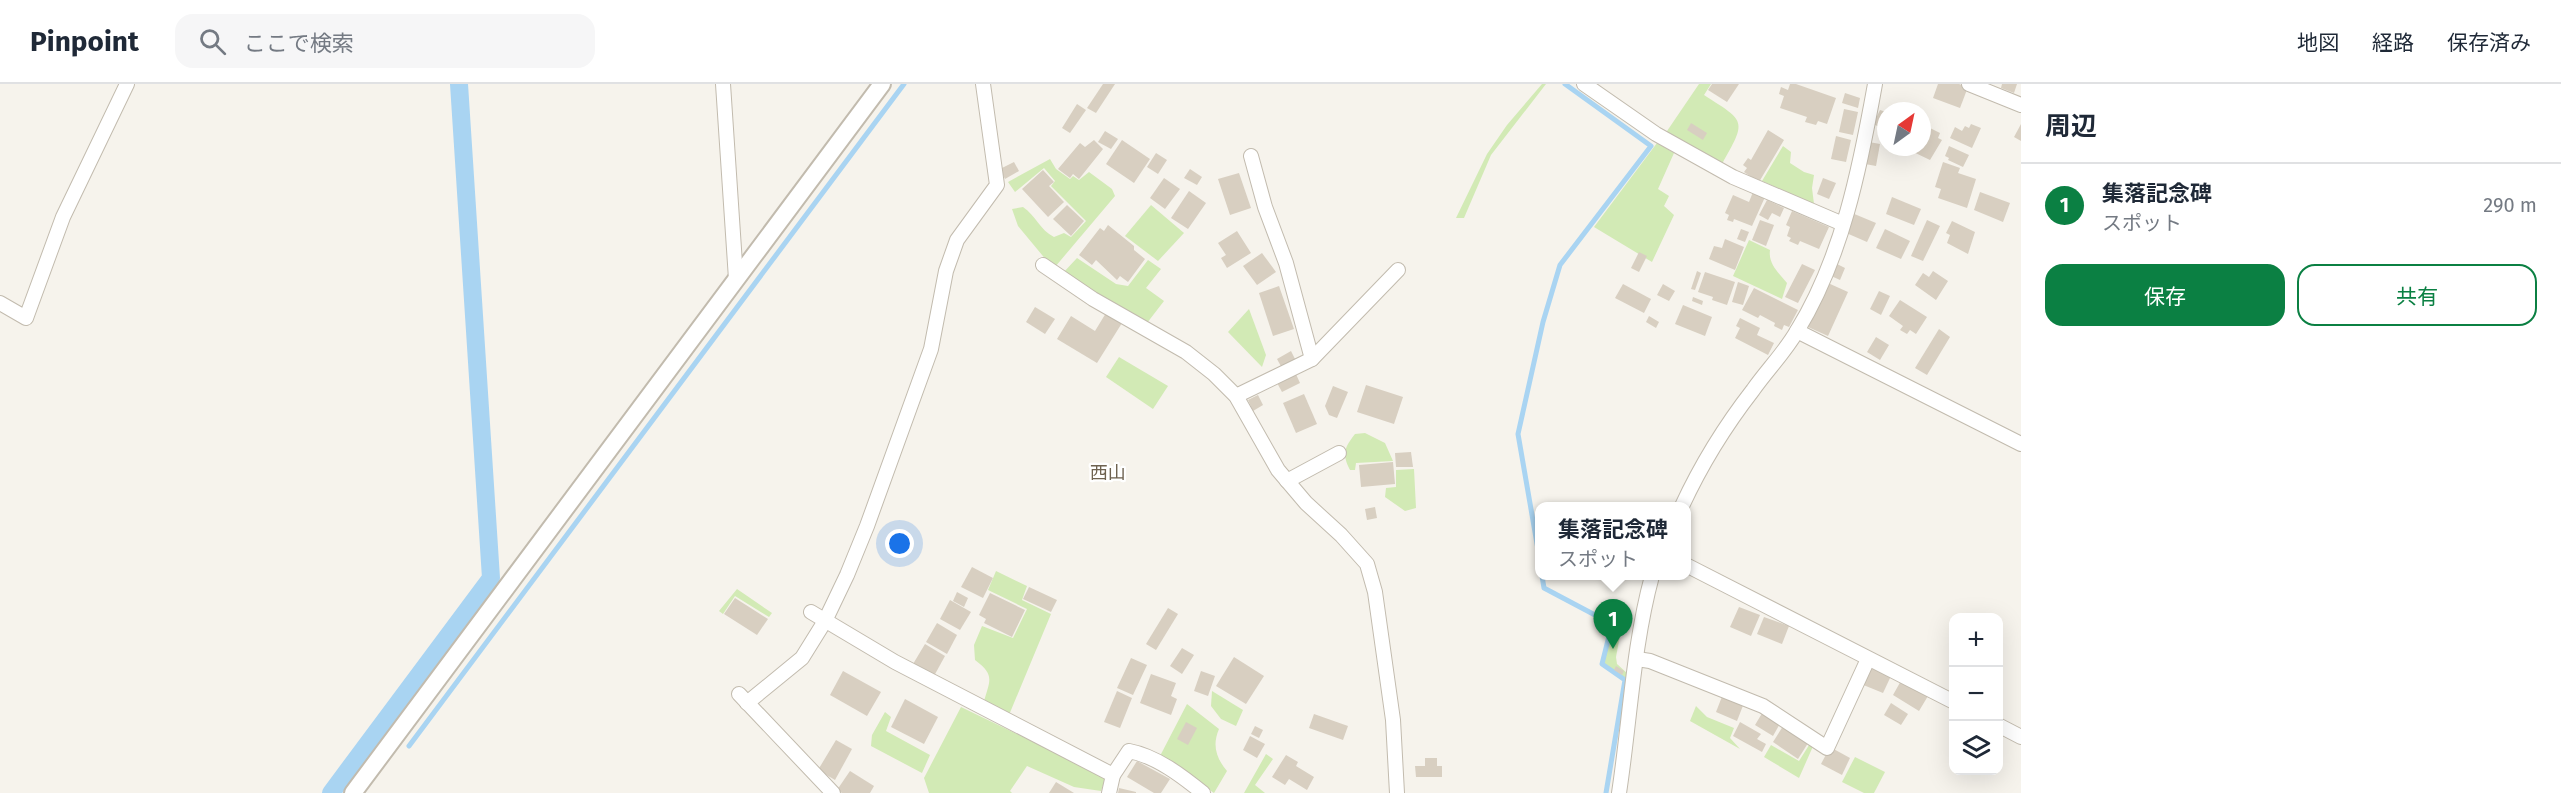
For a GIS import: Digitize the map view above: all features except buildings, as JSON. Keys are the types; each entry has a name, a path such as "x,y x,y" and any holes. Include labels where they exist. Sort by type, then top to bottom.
{"street":[{"path":"0,303 26,318 63,217 127,84"},
{"path":"723,84 736,279"},
{"path":"353,793 882,84"},
{"path":"834,793 743,698 802,658 825,621 863,536 931,349 946,271 957,240 997,185 983,84"},
{"path":"1584,84 1656,134 1733,177 1843,224"},
{"path":"1684,502 1704,460 1797,331 1832,261 1864,144 1875,84"},
{"path":"1969,84 2021,105"},
{"path":"1251,156 1265,207 1286,263 1312,359"},
{"path":"1043,266 1093,299 1186,352 1215,374 1236,396 1278,470 1306,503 1341,535 1367,564 1375,592 1393,720 1396,793"},
{"path":"1236,396 1312,359 1398,270"},
{"path":"1797,331 2021,444"},
{"path":"1287,481 1339,453"},
{"path":"1691,568 1949,700"},
{"path":"1619,793 1641,615 1651,580"},
{"path":"811,612 895,662 1113,775"},
{"path":"1637,659 1650,661 1763,706 1827,748 1868,658"},
{"path":"2003,728 2021,737"},
{"path":"1109,793 1113,775 1129,751 1142,754 1188,781 1203,793"}],"green space":[{"path":"1542,84 1546,84 1491,155 1464,218 1456,218 1487,154 1507,125"},
{"path":"1699,84 1711,84 1704,95 1728,111 1738,123 1736,138 1722,164 1665,134"},
{"path":"1657,143 1674,153 1658,189 1669,196 1664,206 1674,215 1652,262 1594,227"},
{"path":"1783,146 1791,152 1790,163 1814,175 1812,188 1814,204 1762,181"},
{"path":"1050,159 1056,169 1070,179 1073,176 1079,180 1089,172 1112,189 1115,196 1055,267 1052,267 1018,226 1012,209 1023,207 1045,231 1054,237 1064,233 1071,237 1086,221 1051,186 1055,181 1044,168 1015,192 1008,182"},
{"path":"1151,205 1184,233 1158,261 1125,236"},
{"path":"1749,240 1770,250 1772,264 1787,283 1782,299 1733,276"},
{"path":"1077,258 1116,284 1128,286 1148,260 1161,269 1146,288 1164,301 1147,323 1063,273"},
{"path":"1249,309 1266,355 1262,367 1228,332"},
{"path":"1119,357 1168,386 1153,409 1106,377"},
{"path":"1365,433 1385,443 1393,461 1356,463 1355,470 1350,470 1345,455 1346,447 1355,434"},
{"path":"1414,469 1416,508 1405,511 1385,497 1386,488 1396,487 1396,470"},
{"path":"996,571 1027,586 1022,600 1051,614 1009,715 984,701 989,678 986,670 975,660 974,645 982,626 1013,638 1027,609 988,590"},
{"path":"737,589 772,613 769,617 735,596 723,614 719,611"},
{"path":"1613,628 1621,630 1616,657 1617,664 1628,674 1628,680 1603,664"},
{"path":"1212,691 1243,710 1236,726 1221,719 1211,706"},
{"path":"1187,704 1219,729 1216,751 1227,771 1214,793 1160,756"},
{"path":"1696,706 1707,717 1734,728 1730,738 1740,749 1690,721"},
{"path":"961,707 1106,777 1101,791 1074,787 1027,766 1010,791 1012,793 929,793 924,778"},
{"path":"885,712 891,717 886,731 930,755 922,773 871,746 872,735"},
{"path":"1811,742 1814,744 1799,778 1764,757 1771,745 1799,761"},
{"path":"1266,754 1273,759 1255,785 1265,793 1244,793"},
{"path":"1855,757 1885,772 1874,793 1864,793 1842,782"}],"waterway":[{"path":"331,793 491,578 459,84"},
{"path":"409,746 904,84"},
{"path":"1535,532 1518,434 1543,322 1560,265 1651,146 1565,84"},
{"path":"1543,580 1544,588 1612,624 1602,664 1625,680 1606,793"}],"place":[{"name":"集落記念碑","path":"1613,649"}],"district":[{"name":"西山","path":"1108,473"}]}
